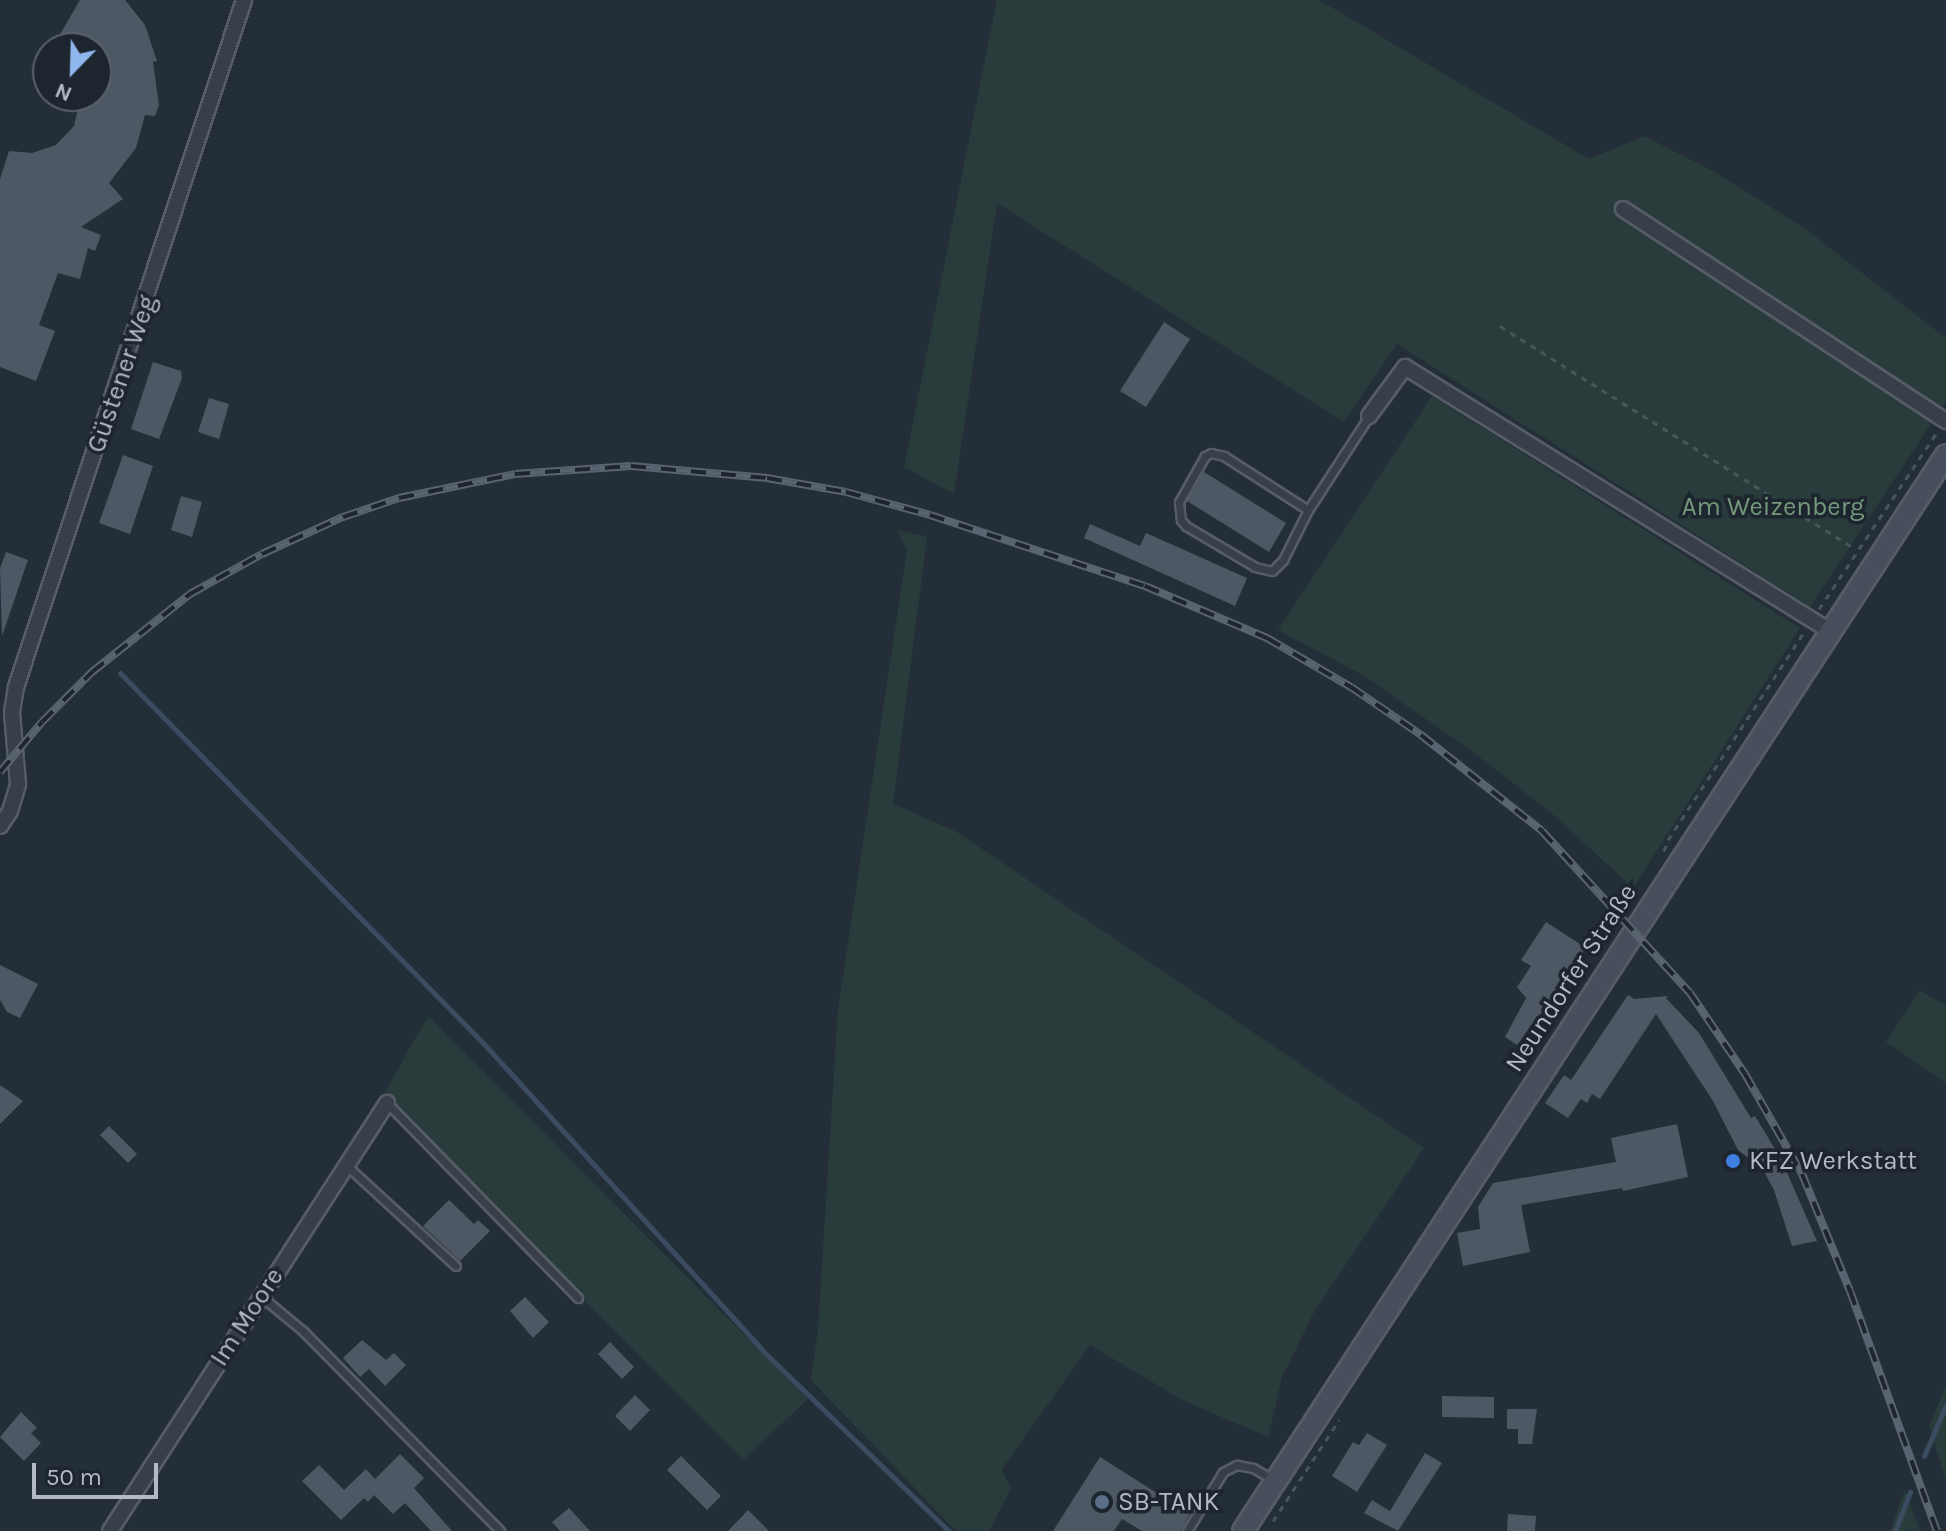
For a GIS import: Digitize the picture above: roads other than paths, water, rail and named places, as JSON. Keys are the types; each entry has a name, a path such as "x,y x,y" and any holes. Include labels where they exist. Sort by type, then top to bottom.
{"main road":[{"name":"Neundorfer Straße","path":"1243,1531 1946,455"}],"street":[{"name":"Güstener Weg","path":"0,826 10,811 18,784 18,750 12,712 16,687 244,0"},
{"path":"1623,209 1945,420"},
{"path":"1369,416 1405,367 1830,631"},
{"name":"Im Moore","path":"110,1531 387,1103"}],"lane":[{"path":"1308,510 1217,453 1205,456 1179,502 1186,526 1265,571 1277,568 1308,510 1369,416"},
{"path":"387,1103 578,1298"},
{"path":"345,1165 456,1266"},
{"path":"261,1296 303,1331 500,1531"},
{"path":"1187,1531 1223,1472 1237,1465 1253,1468 1276,1481"}],"waterway":[{"path":"120,673 485,1045 763,1351 949,1531"},
{"path":"1924,1456 1946,1405"},
{"path":"1895,1531 1910,1492"}],"railway":[{"path":"0,772 42,722 92,672 190,594 262,554 343,517 399,498 515,474 631,466 767,478 846,492 930,515 1145,586 1267,638 1351,687 1421,735 1542,831 1690,993 1745,1074 1802,1174 1850,1291 1937,1531"}],"place":[{"name":"KFZ Werkstatt","path":"1733,1161"},
{"name":"SB-TANK","path":"1102,1502"}],"park label":[{"name":"Am Weizenberg","path":"1773,507"}]}
